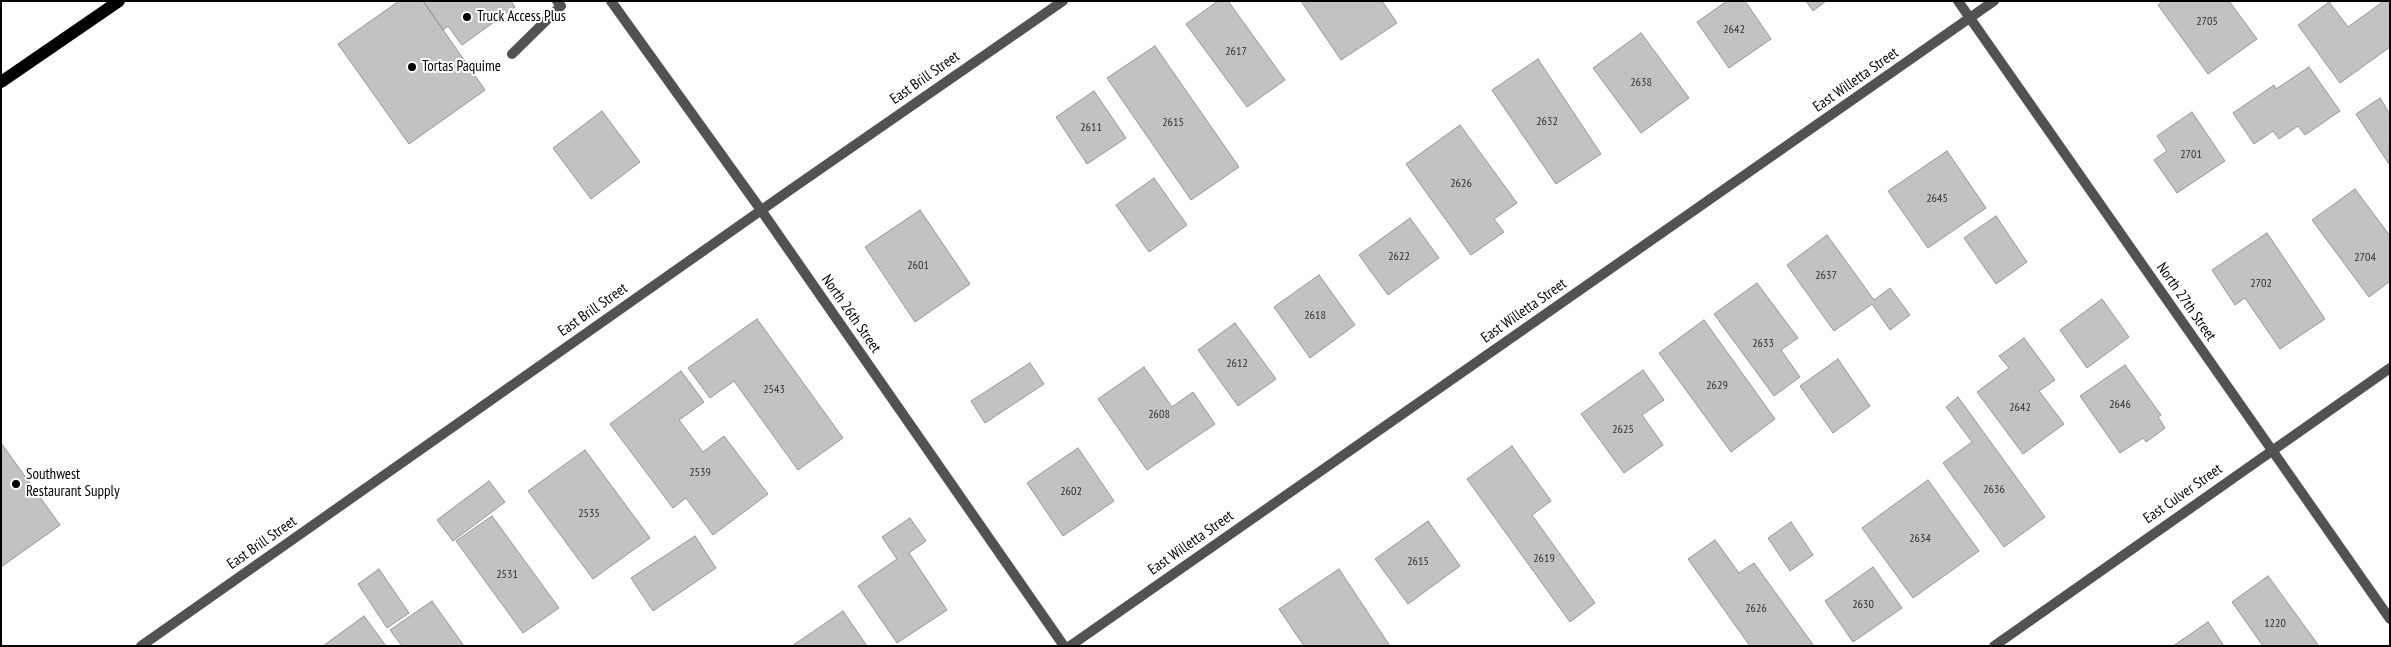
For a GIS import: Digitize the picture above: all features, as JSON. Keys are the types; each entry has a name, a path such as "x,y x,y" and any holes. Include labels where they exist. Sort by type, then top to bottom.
{"main road":[{"path":"1,82 119,1"}],"street":[{"name":"North 26th Street","path":"611,1 761,210 1064,646"},
{"name":"East Brill Street","path":"142,646 761,210 1063,1"},
{"name":"North 27th Street","path":"1958,1 2390,619"},
{"name":"East Willetta Street","path":"1070,646 1994,1"},
{"path":"512,54 561,3"},
{"name":"East Culver Street","path":"1994,646 2390,368"}],"building":[{"name":"Tortas Paquime","path":"399,1 423,1 485,90 409,144 338,44"},
{"name":"Truck Access Plus","path":"423,1 511,1 515,7 462,45 448,26 443,30"},
{"path":"1218,1 1228,1 1285,80 1247,107 1186,24"},
{"path":"1301,1 1382,1 1397,23 1341,60"},
{"path":"1727,1 1745,1 1771,39 1729,68 1697,22"},
{"path":"1806,1 1826,1 1813,11"},
{"path":"2163,1 2229,1 2257,39 2208,74 2158,5"},
{"path":"2384,1 2390,1 2390,47 2340,83 2298,25 2329,2 2348,27"},
{"path":"1641,33 1689,98 1641,133 1593,68"},
{"path":"1155,46 1239,167 1191,200 1107,78"},
{"path":"1538,59 1601,154 1556,184 1492,90"},
{"path":"2309,67 2340,111 2305,135 2298,126 2279,139 2273,131 2254,144 2233,113 2274,85 2276,89"},
{"path":"1094,91 1126,138 1087,164 1056,117"},
{"path":"2380,98 2390,114 2389,164 2356,114"},
{"path":"602,111 640,162 591,199 553,148"},
{"path":"2192,112 2225,161 2177,193 2154,160 2167,151 2157,136"},
{"path":"1460,125 1517,203 1494,219 1504,232 1471,255 1406,164"},
{"path":"1947,151 1986,208 1928,248 1888,191"},
{"path":"1154,178 1187,225 1149,252 1116,205"},
{"path":"2355,189 2390,236 2390,281 2369,297 2312,220"},
{"path":"920,210 970,284 915,322 865,247"},
{"path":"1996,216 2027,262 1996,284 1964,238"},
{"path":"1410,218 1439,258 1388,295 1359,255"},
{"path":"2267,233 2325,319 2280,349 2245,298 2235,305 2212,270"},
{"path":"1827,235 1874,300 1890,288 1910,315 1890,330 1872,304 1834,331 1787,265"},
{"path":"1319,275 1355,325 1310,358 1274,307"},
{"path":"1757,283 1798,338 1781,350 1800,377 1774,396 1714,314"},
{"path":"2102,299 2129,337 2087,368 2060,330"},
{"path":"757,319 843,438 798,470 734,381 710,398 688,368"},
{"path":"1704,320 1775,419 1731,452 1659,353"},
{"path":"1235,323 1276,379 1238,406 1198,350"},
{"path":"2024,338 2055,380 2039,391 2064,424 2023,454 1977,392 2009,368 1999,356"},
{"path":"1838,359 1870,406 1833,433 1800,386"},
{"path":"1030,363 1044,384 985,423 971,401"},
{"path":"2125,365 2161,415 2158,417 2165,428 2146,442 2143,438 2120,453 2080,396"},
{"path":"1144,367 1172,407 1193,392 1215,424 1147,470 1098,399"},
{"path":"1643,370 1664,400 1642,415 1663,445 1624,473 1581,414"},
{"path":"681,371 704,402 679,420 703,452 724,436 768,494 713,535 686,498 673,508 610,424"},
{"path":"1958,397 2045,517 2004,547 1943,463 1972,442 1946,407"},
{"name":"Southwest Restaurant Supply","path":"1,443 60,525 1,567"},
{"path":"1512,446 1551,501 1532,515 1595,603 1570,622 1467,479"},
{"path":"1078,448 1114,501 1063,536 1027,483"},
{"path":"585,450 650,538 593,579 528,491"},
{"path":"1928,480 1979,551 1913,598 1862,528"},
{"path":"489,481 505,502 453,541 437,520"},
{"path":"492,516 559,608 523,633 456,541"},
{"path":"910,518 926,541 909,553 947,610 897,643 858,586 897,559 882,537"},
{"path":"1428,521 1460,566 1408,604 1375,559"},
{"path":"1791,522 1813,555 1790,571 1768,538"},
{"path":"695,536 716,568 653,611 631,578"},
{"path":"1715,540 1739,573 1754,563 1814,646 1750,646 1688,559"},
{"path":"1873,567 1902,608 1853,642 1825,601"},
{"path":"379,569 409,613 387,628 358,584"},
{"path":"1339,569 1390,646 1304,646 1279,609"},
{"path":"2268,576 2319,646 2263,646 2232,602"},
{"path":"432,601 464,646 402,646 390,630"},
{"path":"843,611 867,646 792,646"},
{"path":"364,616 386,646 323,646"},
{"path":"2208,622 2224,646 2173,646"}],"place":[{"name":"Truck Access Plus","path":"467,17"},
{"name":"Tortas Paquime","path":"412,67"},
{"name":"Southwest Restaurant Supply","path":"16,484"}]}
